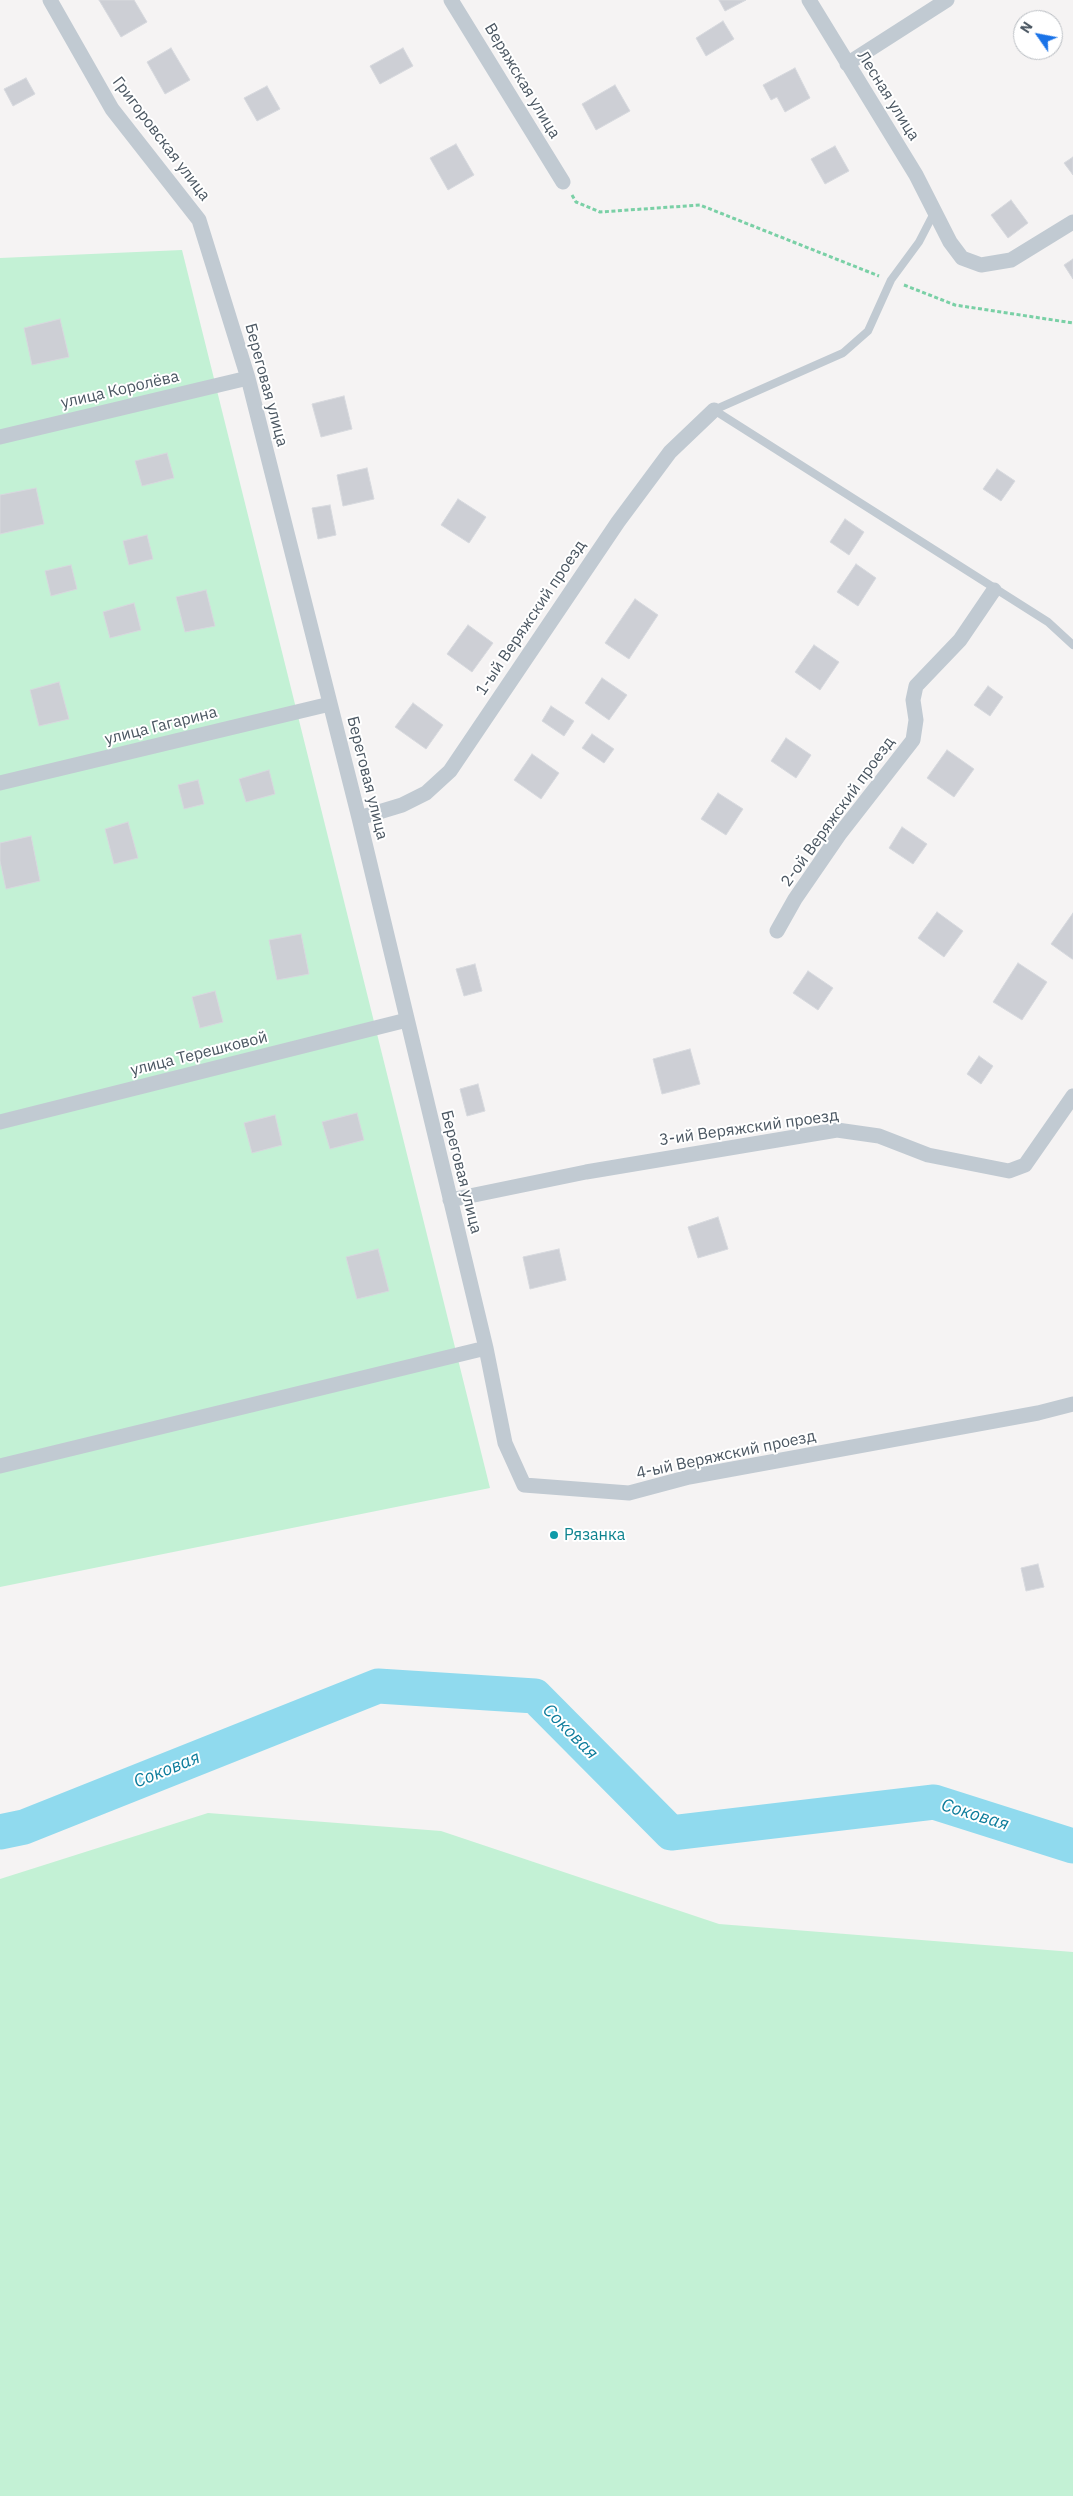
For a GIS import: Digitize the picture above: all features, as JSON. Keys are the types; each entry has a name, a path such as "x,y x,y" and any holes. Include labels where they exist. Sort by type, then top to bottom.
{"street":[{"name":"Григоровская улица","path":"50,0 112,109 199,220"},
{"name":"Веряжская улица","path":"450,0 563,182"},
{"name":"Лесная улица","path":"809,0 916,175 950,242 962,258 981,265 1011,260 1073,222"},
{"path":"847,64 947,0"},
{"name":"Береговая улица","path":"199,220 248,378 359,818 486,1348"},
{"name":"улица Королёва","path":"0,436 248,378"},
{"name":"1-ый Веряжский проезд","path":"359,818 402,805 426,793 450,771 618,522 670,452 714,410"},
{"name":"2-ой Веряжский проезд","path":"777,931 795,899 839,835 913,740 916,720 913,700 916,686 960,640 994,590"},
{"name":"улица Гагарина","path":"0,783 330,704"},
{"name":"улица Терешковой","path":"0,1122 407,1020"},
{"name":"3-ий Веряжский проезд","path":"450,1200 586,1172 837,1130 879,1136 928,1155 1009,1171 1025,1165 1073,1096"},
{"path":"0,1466 486,1348"},
{"name":"4-ый Веряжский проезд","path":"486,1348 505,1443 524,1485 629,1493 689,1477 1038,1413 1073,1404"}],"lane":[{"path":"714,410 843,353 868,330 891,280 919,242 935,212"},
{"path":"714,410 994,590 1048,622 1073,645"}],"path":[{"path":"563,182 576,202 600,212 700,205 955,306 1073,322"}],"green space":[{"path":"182,250 490,1488 0,1587 0,258"},
{"path":"208,1813 441,1831 719,1924 1073,1952 1073,2496 0,2496 0,1879"}],"building":[{"path":"99,0 134,0 147,22 121,37"},
{"path":"719,0 746,0 725,11"},
{"path":"723,21 734,39 706,56 696,38"},
{"path":"171,48 190,80 165,94 147,62"},
{"path":"403,48 413,66 380,84 370,66"},
{"path":"795,68 810,98 785,112 777,97 771,100 763,85"},
{"path":"26,78 35,94 13,106 4,89"},
{"path":"615,85 630,111 596,130 582,104"},
{"path":"267,86 280,109 257,121 244,98"},
{"path":"456,144 474,175 448,190 430,158"},
{"path":"835,146 849,171 825,184 811,159"},
{"path":"1073,157 1073,175 1064,163"},
{"path":"1011,200 1028,223 1008,238 991,215"},
{"path":"1073,259 1073,279 1064,265"},
{"path":"60,319 69,357 32,365 24,328"},
{"path":"344,396 352,429 321,437 312,404"},
{"path":"167,453 174,478 142,486 135,461"},
{"path":"367,468 374,499 343,506 337,475"},
{"path":"997,469 1015,481 1001,501 983,489"},
{"path":"36,488 44,524 0,534 0,495"},
{"path":"458,499 486,517 469,543 441,525"},
{"path":"330,505 336,535 318,539 312,508"},
{"path":"845,519 864,532 849,555 830,542"},
{"path":"147,535 153,559 129,565 123,541"},
{"path":"856,564 876,578 858,606 837,592"},
{"path":"71,565 77,589 51,596 45,571"},
{"path":"206,590 215,626 185,632 176,597"},
{"path":"635,599 658,615 629,659 605,643"},
{"path":"134,603 141,630 110,638 103,612"},
{"path":"468,625 493,643 472,672 447,654"},
{"path":"814,645 839,662 820,690 795,672"},
{"path":"602,678 627,695 609,720 585,703"},
{"path":"59,682 69,719 39,726 30,690"},
{"path":"988,686 1003,697 990,716 974,705"},
{"path":"413,703 443,725 426,749 395,727"},
{"path":"551,706 574,721 564,736 542,721"},
{"path":"592,734 614,749 604,763 582,748"},
{"path":"786,738 811,755 796,778 771,761"},
{"path":"947,750 974,769 954,797 927,778"},
{"path":"532,754 559,773 541,799 514,780"},
{"path":"269,770 275,794 246,802 239,779"},
{"path":"198,780 204,804 184,809 178,785"},
{"path":"718,793 743,809 726,835 701,819"},
{"path":"128,822 138,858 114,864 105,829"},
{"path":"902,827 927,844 913,864 889,848"},
{"path":"31,836 40,881 6,889 0,861 0,843"},
{"path":"937,912 963,931 944,957 918,938"},
{"path":"1073,913 1073,959 1072,959 1051,944"},
{"path":"301,934 309,974 277,980 269,940"},
{"path":"1018,963 1047,982 1022,1020 993,1002"},
{"path":"475,964 482,991 464,996 456,969"},
{"path":"808,971 833,988 818,1010 793,993"},
{"path":"215,991 223,1022 200,1028 192,997"},
{"path":"690,1049 700,1084 662,1094 653,1059"},
{"path":"979,1056 993,1066 981,1084 967,1074"},
{"path":"478,1084 485,1111 467,1116 460,1089"},
{"path":"357,1113 364,1140 330,1149 322,1122"},
{"path":"275,1115 282,1145 252,1153 244,1123"},
{"path":"718,1217 728,1249 698,1258 688,1227"},
{"path":"378,1249 389,1291 357,1299 346,1257"},
{"path":"559,1249 566,1280 530,1289 523,1257"},
{"path":"1038,1564 1044,1587 1026,1591 1021,1568"}],"waterway":[{"name":"Соковая","path":"0,1832 24,1827 378,1686 535,1696 671,1833 934,1802 1073,1846"}],"place":[{"name":"Рязанка","path":"554,1535"}]}
